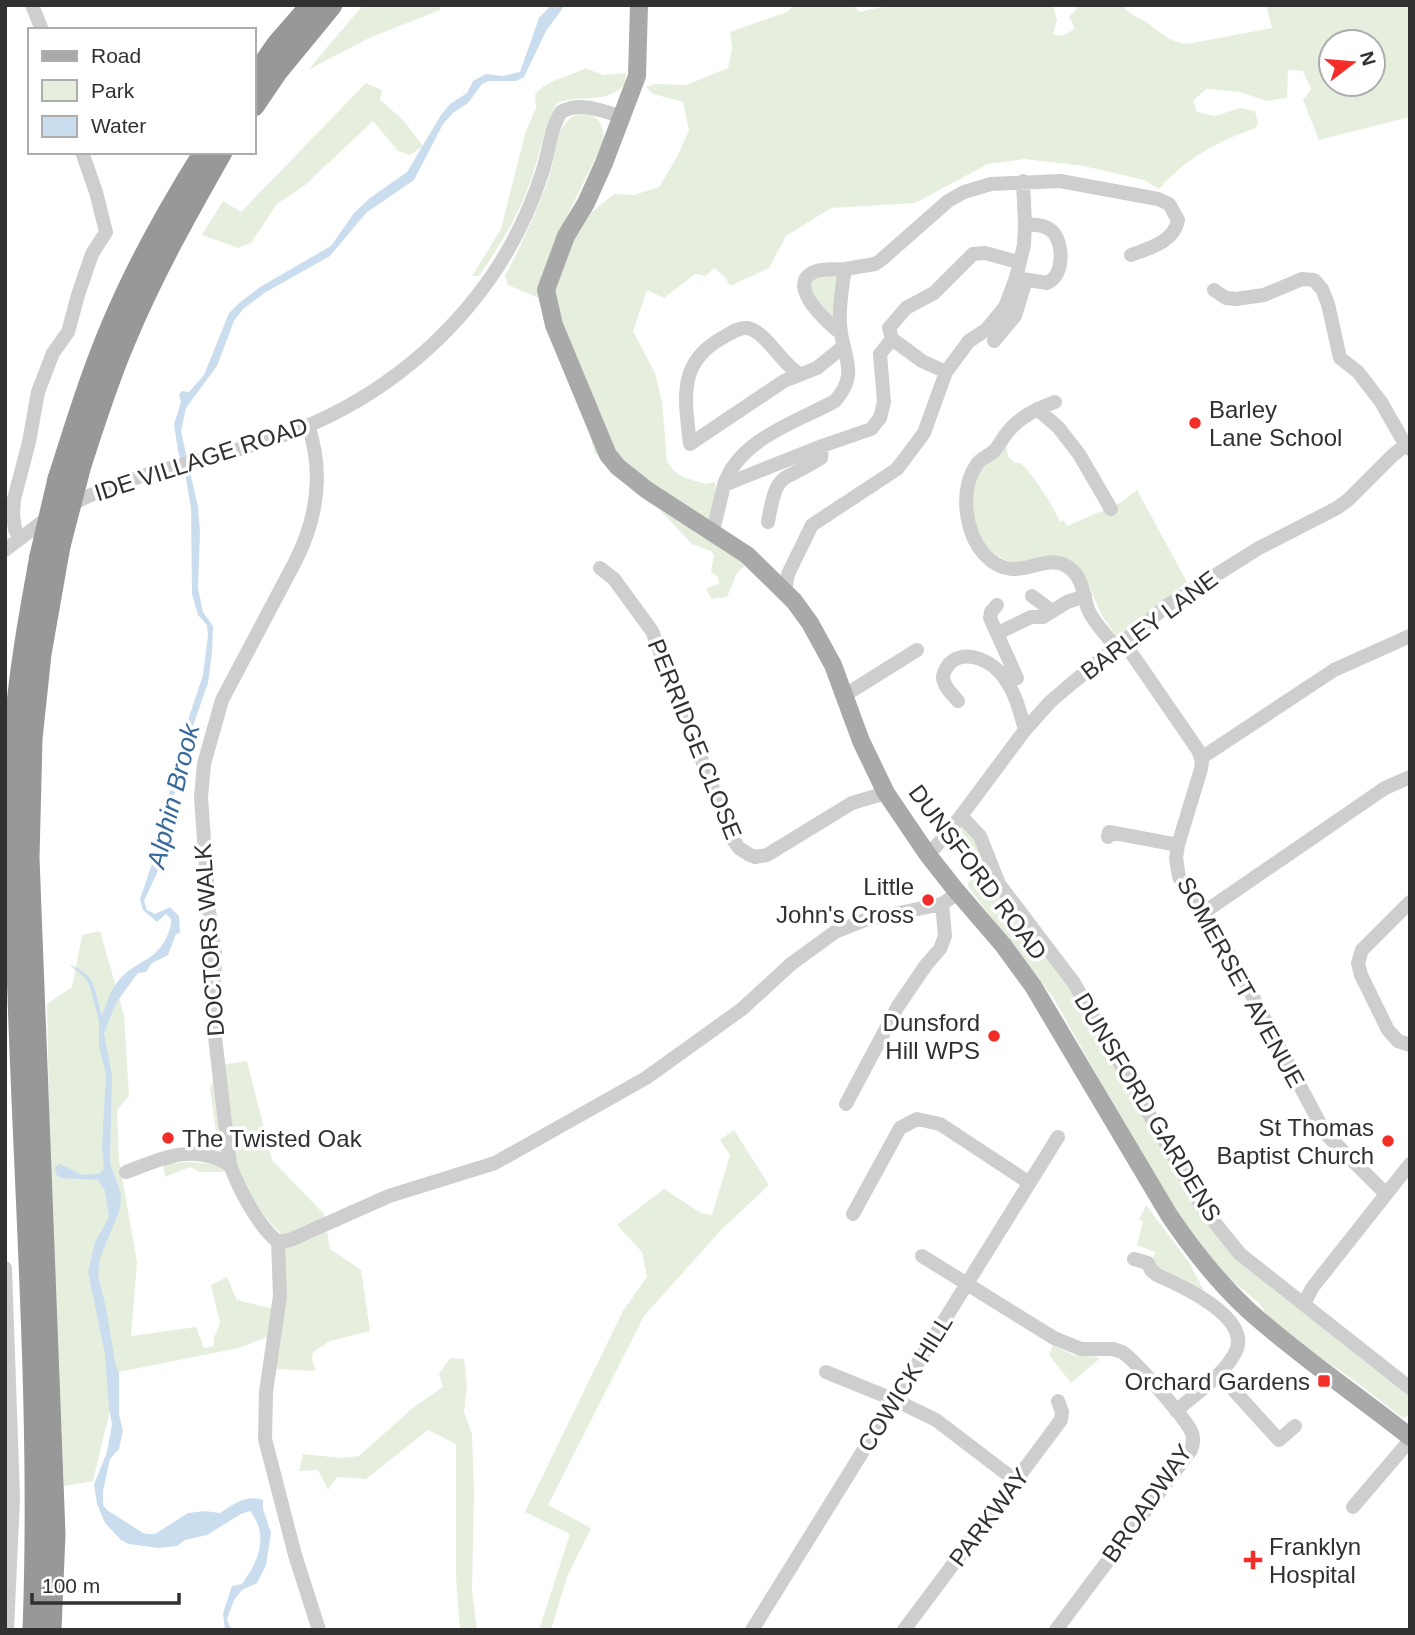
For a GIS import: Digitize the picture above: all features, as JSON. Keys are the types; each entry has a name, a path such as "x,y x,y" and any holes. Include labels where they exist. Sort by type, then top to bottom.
{"highway":[{"path":"256,74 277,44 311,5"},
{"path":"256,103 277,72 332,5"},
{"path":"33,1630 37,1534 35,1423 13,859 14,738 25,644 40,556 58,479 113,322 155,236 203,154"},
{"path":"51,1630 55,1534 29,858 32,740 43,641 60,546 102,398 131,327 221,154"}],"main road":[{"name":"DUNSFORD ROAD","path":"639,5 637,76 604,163 586,203 566,236 546,290 554,325 608,455 618,467 647,490 747,555 785,591 810,623 833,665 861,741 886,793 928,855 1003,945 1033,986 1189,1245 1246,1308 1272,1331 1409,1436"}],"street":[{"path":"32,5 41,28"},
{"name":"IDE VILLAGE ROAD","path":"5,550 19,537 82,498 166,468 284,435 374,391 438,341 466,311 492,276 530,206 561,112 584,106 623,117"},
{"path":"19,537 13,515 14,499 38,393 53,353 68,332 92,254 106,232 83,154"},
{"path":"994,341 1015,316 1021,279 1018,262 1024,245 1026,224 1023,181"},
{"path":"843,339 805,295 804,280 812,272 874,264 948,201 964,192 991,184 1060,181 1158,199 1169,204 1178,220 1175,230 1162,243 1131,255"},
{"path":"1021,279 1047,283 1052,281 1061,256 1055,234 1042,225 1026,224"},
{"path":"724,485 822,446 866,433 880,418 884,402 880,354 891,339 890,328 900,314 916,301 934,293 973,254 985,253 1018,262"},
{"path":"713,531 731,467 751,447 835,401 845,387 849,373 840,310 845,269"},
{"path":"785,591 788,574 812,525 897,468 924,433 946,372 969,341 986,330 1002,312 1021,279"},
{"path":"1214,290 1226,298 1236,299 1264,295 1302,279 1314,279 1328,304 1339,358 1358,372 1408,445"},
{"path":"800,374 789,367 757,333 747,328 737,330 715,342 697,357 688,374 690,444 783,381 817,369 843,339"},
{"path":"891,339 946,372"},
{"path":"1055,402 1018,421 995,450 977,463 970,483 967,511 969,530 976,544 1001,568 1014,570 1040,564 1062,563 1076,575 1091,615 1119,644 1201,758 1334,670 1410,636"},
{"path":"1037,409 1058,427 1081,456 1111,509"},
{"name":"DOCTORS WALK","path":"230,1165 213,1020 215,953 209,911 201,797 204,764 222,700 306,541 318,481 315,451 308,425"},
{"name":"BARLEY LANE","path":"928,855 1050,702 1168,605 1259,548 1336,509 1408,445"},
{"path":"768,522 773,493 779,481 821,458 822,446"},
{"name":"PERRIDGE CLOSE","path":"600,568 614,579 652,631 722,814 739,848 755,857 767,855 852,803 886,793"},
{"path":"1032,596 1052,611"},
{"path":"998,633 1031,617 1043,617 1067,602 1085,596"},
{"path":"997,606 989,615 1017,678"},
{"path":"845,695 917,650"},
{"path":"958,701 945,685 945,670 956,658 963,656 986,661 1005,678 1015,696 1025,730"},
{"name":"SOMERSET AVENUE","path":"1201,758 1201,769 1178,845 1176,858 1179,877 1238,969 1325,1133 1386,1194"},
{"path":"1203,913 1385,788 1410,777"},
{"name":"DUNSFORD GARDENS","path":"961,816 980,836 999,884 1074,983 1203,1208 1240,1254 1410,1388"},
{"path":"1109,830 1178,845"},
{"path":"278,1242 290,1240 389,1196 495,1163 646,1077 742,1009 791,964 835,932 864,920 942,904 958,892"},
{"path":"1410,902 1362,950 1358,963 1361,975 1388,1030 1398,1041 1410,1045"},
{"path":"846,1104 898,1006 940,949 945,936 942,904"},
{"path":"853,1214 866,1200 900,1128 917,1119 940,1124 1028,1182"},
{"name":"COWICK HILL","path":"752,1630 1058,1137"},
{"path":"215,1156 228,1144"},
{"path":"126,1172 179,1154 215,1156 230,1165 237,1183 264,1226 278,1242 281,1296 266,1392 265,1439 295,1555 319,1630"},
{"path":"1304,1304 1312,1288 1410,1164"},
{"name":"BROADWAY","path":"922,1256 1070,1345 1081,1349 1113,1349 1122,1352 1175,1410 1191,1432 1191,1450 1056,1630"},
{"path":"1134,1259 1148,1263 1157,1275 1206,1298 1226,1318 1234,1331 1237,1343 1234,1354 1219,1374 1175,1410"},
{"path":"5,1268 8,1630"},
{"path":"826,1372 936,1420 1016,1481"},
{"path":"1219,1374 1279,1440"},
{"name":"PARKWAY","path":"904,1630 1061,1420 1062,1412 1058,1401"},
{"path":"1277,1456 1279,1440 1295,1426"},
{"path":"1353,1507 1409,1436"}],"green space":[{"path":"363,5 441,5 440,10 369,38 308,70"},
{"path":"794,5 853,5 859,12 890,5 1053,5 1057,20 1053,34 1062,36 1075,29 1069,17 1077,9 1077,5 1123,5 1130,13 1165,36 1187,44 1272,28 1266,5 1410,5 1410,117 1319,140 1303,100 1311,89 1303,71 1288,70 1287,98 1267,101 1240,92 1206,89 1193,101 1197,112 1215,116 1240,108 1255,111 1258,123 1256,128 1203,152 1179,169 1159,189 1144,180 1084,166 1025,159 988,164 915,203 831,208 786,236 769,268 730,286 725,277 714,268 706,276 695,274 664,298 647,290 633,331 655,373 662,402 667,461 674,471 685,478 706,484 715,482 716,497 708,520 748,562 737,573 727,597 711,599 706,588 719,584 718,577 711,572 714,555 711,551 692,544 660,510 635,493 603,458 595,454 553,298 539,298 508,285 505,276 539,202 551,171 559,135 567,121 574,116 589,114 600,124 603,143 566,218 583,219 614,194 634,195 659,187 689,130 683,102 653,94 646,87 655,84 686,85 728,68 732,48 730,32 787,12"},
{"path":"585,68 603,75 626,73 625,84 610,95 557,103 519,209 479,276 472,276 501,229 525,134 536,108 535,95 552,82"},
{"path":"366,83 382,90 380,100 403,120 423,146 410,155 398,151 373,121 305,185 277,204 251,243 238,248 202,235 223,201 241,212"},
{"path":"839,272 837,321 810,296 811,277"},
{"path":"1004,447 1008,457 1015,463 1021,463 1047,498 1060,522 1064,520 1067,526 1120,503 1137,490 1187,582 1117,637 1102,616 1083,573 1078,568 1019,566 980,543 973,531 973,492 980,469"},
{"path":"967,826 1063,974 1211,1226 1410,1397 1410,1415 1403,1418 1284,1332 1271,1321 1259,1303 1216,1267 1183,1227 1133,1146 1053,997 968,887 974,876 976,855 974,848 958,834 962,827"},
{"path":"100,931 124,1015 129,1096 117,1110 119,1160 137,1262 131,1336 196,1327 204,1348 214,1346 220,1323 211,1285 227,1277 237,1300 274,1309 283,1236 258,1206 238,1172 200,1172 190,1167 165,1177 163,1164 215,1164 217,1141 210,1088 213,1082 212,1066 247,1061 272,1160 324,1214 330,1249 361,1270 370,1331 330,1341 313,1352 312,1360 316,1371 274,1369 267,1337 239,1348 119,1372 93,1481 64,1486 51,1215 47,1004 72,987 82,935"},
{"path":"734,1130 769,1185 721,1230 644,1316 548,1505 591,1528 567,1577 551,1630 539,1630 570,1534 525,1512 623,1311 647,1277 642,1252 617,1225 664,1189 701,1213 712,1215 730,1155 720,1140"},
{"path":"1146,1205 1189,1262 1204,1291 1158,1269 1153,1259 1155,1252 1137,1245 1143,1222 1139,1219"},
{"path":"1053,1345 1073,1355 1099,1359 1071,1383 1049,1355"},
{"path":"450,1358 464,1359 467,1385 464,1412 472,1434 472,1591 477,1630 460,1630 456,1577 456,1444 428,1430 366,1479 337,1477 328,1490 318,1470 299,1471 303,1454 341,1458 359,1456 414,1407 443,1387 439,1374"}],"water":[{"name":"Alphin Brook","path":"551,5 565,5 546,31 524,77 516,81 489,81 482,84 468,103 443,124 414,180 366,213 330,256 266,292 243,309 234,321 217,366 186,408 181,431 198,507 198,588 203,612 213,626 212,653 208,683 181,760 169,813 166,853 144,901 147,910 155,914 170,907 179,916 180,933 176,934 168,955 152,963 146,972 138,973 116,1003 104,1033 112,1075 110,1163 121,1194 120,1209 100,1258 98,1275 119,1372 119,1415 123,1430 119,1449 110,1459 103,1491 103,1505 143,1533 155,1534 188,1513 220,1513 246,1499 263,1500 263,1509 271,1533 266,1565 257,1583 242,1590 234,1600 227,1619 230,1627 235,1630 225,1630 223,1613 232,1586 244,1582 255,1562 260,1545 259,1528 250,1511 207,1535 185,1540 177,1546 158,1548 129,1544 121,1540 105,1523 97,1504 94,1484 107,1452 112,1424 105,1354 88,1272 95,1242 109,1217 105,1191 98,1180 60,1178 55,1167 60,1164 83,1175 99,1174 104,1169 102,1147 106,1074 99,1047 99,1021 90,987 85,978 69,964 90,979 102,1015 116,984 123,975 154,954 166,938 171,925 171,919 166,914 157,922 143,910 140,899 153,861 158,855 161,812 170,791 178,750 203,675 208,635 207,625 198,615 192,594 191,508 174,424 181,402 179,394 182,391 189,392 204,375 229,313 260,287 331,246 354,213 407,172 441,115 450,104 467,93 473,81 486,74 502,76 520,72 539,18"}],"place":[{"name":"Barley Lane School","path":"1195,423"},
{"name":"Little John's Cross","path":"928,900"},
{"name":"Dunsford Hill WPS","path":"994,1036"},
{"name":"The Twisted Oak","path":"168,1138"},
{"name":"St Thomas Baptist Church","path":"1388,1141"},
{"name":"Orchard Gardens","path":"1324,1381"},
{"name":"Franklyn Hospital","path":"1253,1560"}]}
